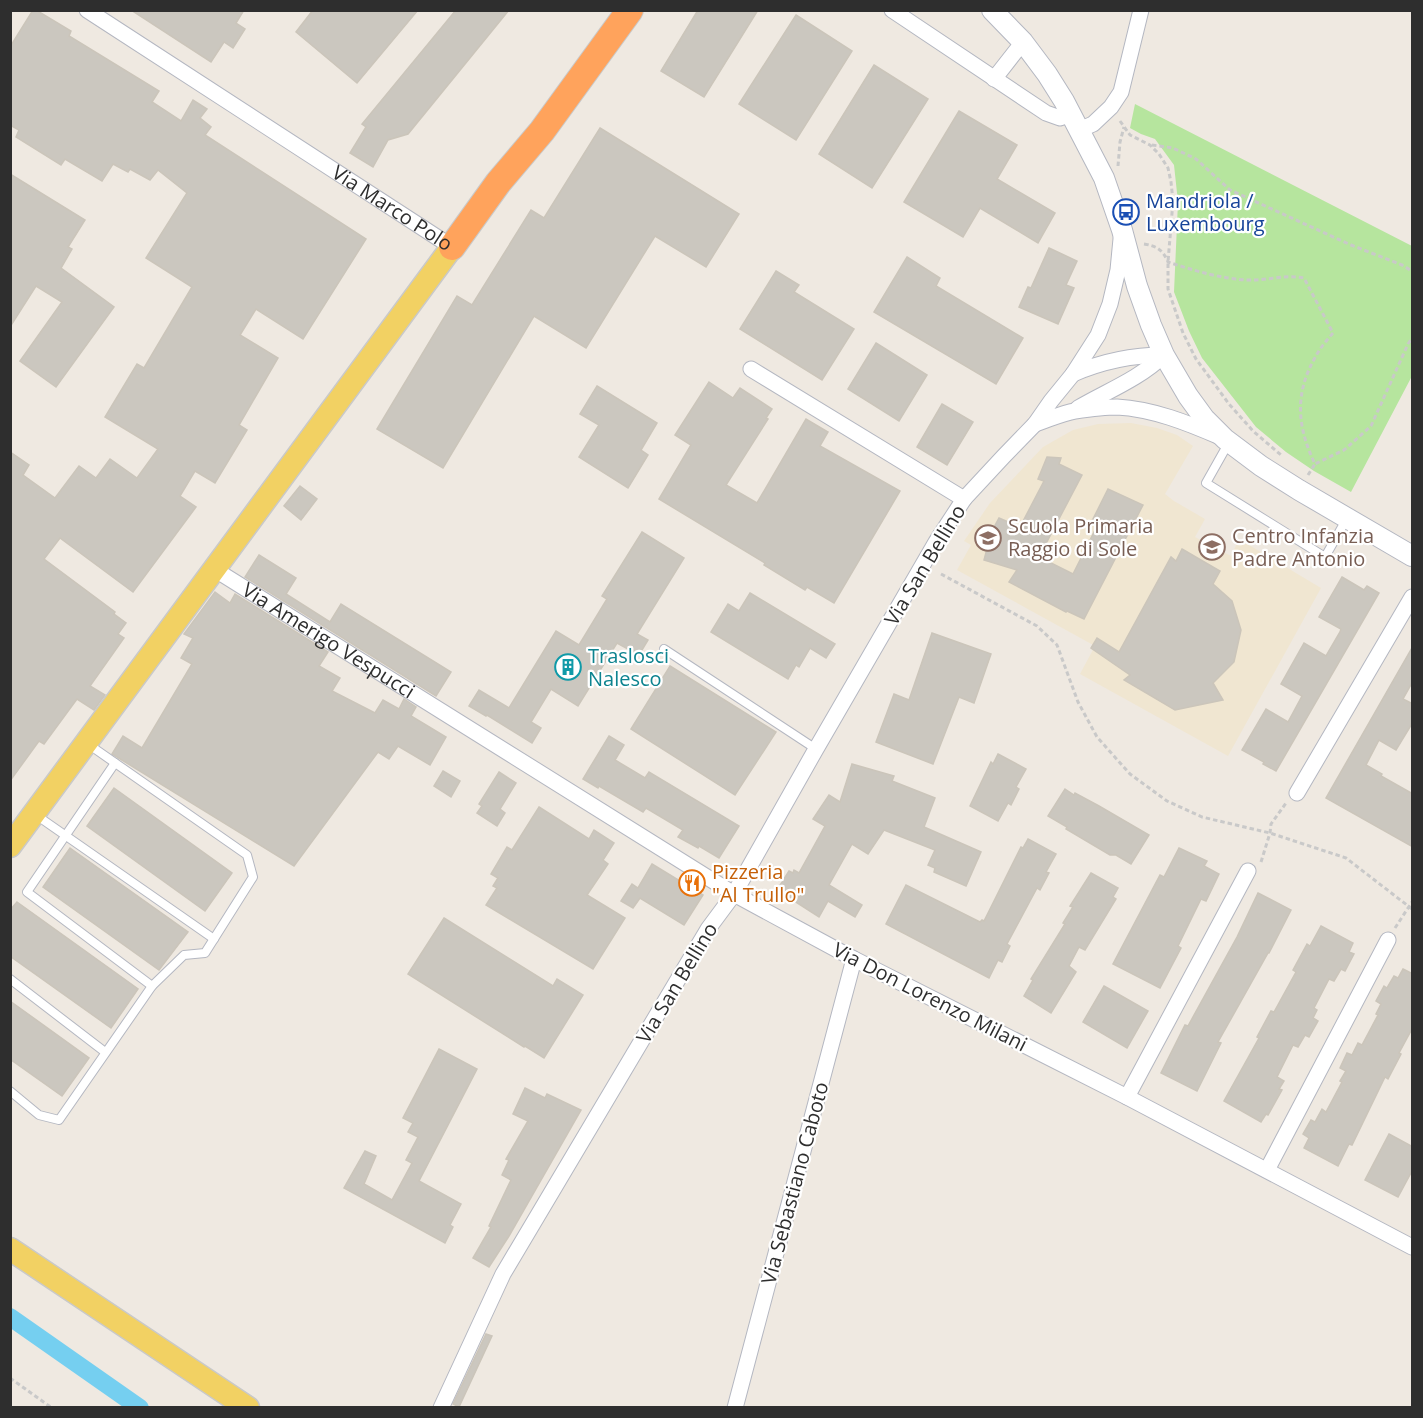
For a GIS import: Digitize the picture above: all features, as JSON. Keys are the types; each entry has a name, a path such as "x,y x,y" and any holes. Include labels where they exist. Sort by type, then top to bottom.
{"highway":[{"path":"498,183 531,126 614,10"},
{"path":"452,247 498,183 542,131 630,10"}],"main road":[{"name":"Via Marco Polo","path":"214,569 452,247"},
{"path":"10,846 214,569"},
{"path":"13,1250 248,1407"}],"street":[{"name":"Via Marco Polo","path":"87,10 452,247"},
{"path":"892,10 1046,113 1075,122 1093,124 1111,107 1120,92 1141,10"},
{"path":"992,10 1023,42 1047,74 1104,178 1122,230"},
{"path":"994,79 1023,42"},
{"name":"Via San Bellino","path":"1122,230 1150,326 1164,355 1204,418 1227,441"},
{"name":"Via San Bellino","path":"441,1407 504,1274 708,929 734,894 936,542 964,499 1035,424 1073,374 1098,335 1110,304 1118,270 1122,230"},
{"path":"1073,374 1117,359 1141,355 1164,355"},
{"name":"Via San Bellino","path":"1035,424 1073,411 1129,381 1153,366 1164,355"},
{"path":"751,369 964,499"},
{"name":"Via San Bellino","path":"1073,411 1115,407 1136,409 1192,425 1227,441 1299,490 1413,556"},
{"name":"Via Amerigo Vespucci","path":"214,569 734,894"},
{"path":"1297,794 1413,597"},
{"path":"1127,1097 1248,872"},
{"name":"Via Don Lorenzo Milani","path":"734,894 1267,1170 1410,1241"},
{"path":"1267,1170 1388,940"},
{"name":"Via Sebastiano Caboto","path":"735,1407 854,958"}],"lane":[{"path":"1227,441 1206,483 1325,557 1347,519"},
{"path":"664,649 816,749"},
{"path":"10,1091 39,1116 58,1120 152,986 184,955 205,953 253,877 247,855 86,743"},
{"path":"115,763 27,892 152,986"},
{"path":"34,814 214,939"},
{"path":"10,979 105,1052"}],"path":[{"path":"1120,121 1130,135 1150,145 1168,168 1173,201 1168,289 1175,312 1196,359 1229,404 1253,431 1283,457"},
{"path":"1120,176 1118,165 1124,127"},
{"path":"1150,145 1173,148 1196,159 1230,190 1413,271"},
{"path":"1142,244 1160,249 1168,262"},
{"path":"1168,262 1202,273 1247,280 1294,276 1304,278 1333,333 1316,355 1304,383 1299,407 1302,430 1315,464 1344,450 1371,426 1408,344 1413,338"},
{"path":"941,574 1036,626 1057,645 1078,702 1097,737 1130,774 1167,801 1202,817 1270,833 1346,858 1413,909"},
{"path":"1248,872 1260,865 1271,824 1291,797 1297,794"},
{"path":"1388,940 1413,902"},
{"path":"10,1378 52,1407"}],"shaded area":[{"path":"1131,423 1177,435 1193,446 1165,494 1205,519 1195,537 1231,556 1239,539 1321,588 1228,756 1080,674 1095,646 957,570 971,545 964,541 990,503 1043,447 1073,430 1098,424"}],"green space":[{"path":"1135,104 1412,246 1412,376 1351,492 1286,452 1256,427 1202,358 1174,292 1178,202 1174,165 1155,139 1130,128"}],"building":[{"path":"33,10 71,31 69,36 159,91 152,102 181,121 193,100 207,109 200,118 211,127 205,135 366,239 303,339 256,309 240,335 278,358 239,425 247,430 215,483 195,471 180,496 196,507 133,592 60,538 44,559 115,612 114,614 126,623 118,634 124,638 90,686 105,695 94,710 77,699 44,744 39,741 10,781 10,452 29,465 23,475 55,498 79,466 96,478 110,459 137,478 158,449 105,417 137,364 144,368 192,287 146,258 187,193 158,170 150,180 130,169 128,172 113,164 102,181 65,159 61,165 16,137 19,130 10,125 10,47"},
{"path":"131,10 244,10 236,23 245,29 233,48 224,42 211,62"},
{"path":"313,10 418,10 357,83 296,32"},
{"path":"456,10 509,10 408,134 388,140 373,167 350,153 366,127 362,124"},
{"path":"698,10 758,10 704,97 661,71"},
{"path":"796,15 852,51 796,140 739,104"},
{"path":"874,65 928,99 872,188 819,154"},
{"path":"959,111 1017,145 997,179 1055,213 1038,243 980,208 963,237 904,202"},
{"path":"600,128 739,214 706,267 655,236 586,348 534,316 443,468 377,429 457,296 472,305 531,210 544,218"},
{"path":"10,174 85,220 68,247 72,249 61,268 114,307 56,387 20,361 62,302 36,286 10,327"},
{"path":"1049,248 1077,261 1066,285 1074,288 1058,324 1019,307 1028,287 1031,288"},
{"path":"907,257 940,278 936,286 1023,338 996,384 874,312"},
{"path":"776,271 799,285 794,292 854,329 822,380 740,329"},
{"path":"876,343 927,375 899,421 848,389"},
{"path":"709,382 733,398 740,388 772,409 726,485 757,503 806,419 828,432 820,446 900,491 834,603 807,587 805,590 659,499 691,445 675,435"},
{"path":"597,386 657,423 641,450 648,455 628,488 579,457 599,425 580,414"},
{"path":"942,404 973,422 947,465 917,447"},
{"path":"1047,457 1061,458 1059,464 1082,475 1039,557 1073,574 1098,524 1092,521 1108,489 1143,505 1084,619 1009,582 1017,570 984,560 988,545 985,544 999,518 1020,527 1044,481 1038,479"},
{"path":"300,486 317,499 301,520 284,506"},
{"path":"642,532 684,558 637,634 648,640 639,655 617,643 578,706 551,689 531,722 541,728 532,743 469,706 479,690 509,708 556,631 579,645 607,599 602,596"},
{"path":"1182,549 1220,571 1213,584 1232,601 1241,630 1234,662 1213,683 1223,700 1175,710 1124,680 1130,675 1091,648 1097,638 1119,652 1171,557 1176,561"},
{"path":"259,555 296,578 286,594 330,622 341,604 451,672 436,696 245,577"},
{"path":"1342,577 1364,590 1367,586 1379,593 1276,771 1242,750 1266,709 1288,722 1302,696 1281,684 1304,643 1326,656 1340,632 1341,629 1319,617"},
{"path":"215,592 230,603 235,594 328,652 319,666 340,678 332,691 375,713 383,700 399,709 404,699 416,707 411,716 446,737 430,765 398,746 389,759 378,752 294,866 112,754 123,736 142,748 192,664 181,658 193,638 184,634"},
{"path":"750,593 835,644 826,658 810,648 799,667 796,665 788,679 711,632 728,604 739,611"},
{"path":"932,633 991,654 974,703 959,697 933,764 876,742 894,694 909,700"},
{"path":"1413,646 1413,681 1403,699 1413,704 1413,722 1396,750 1379,740 1366,765 1413,794 1413,847 1326,798"},
{"path":"670,666 776,732 735,795 631,729"},
{"path":"609,736 624,745 615,760 645,778 649,772 739,826 719,858 678,837 683,830 646,808 643,812 583,779"},
{"path":"998,754 1026,769 1016,787 1019,789 1011,805 1008,803 998,821 970,806 991,762 993,764"},
{"path":"852,764 894,776 892,781 935,798 924,827 981,852 966,886 934,872 935,868 928,865 935,850 884,830 868,854 852,844 829,885 862,905 855,917 828,901 819,917 777,890 789,871 793,873 794,870 799,873 825,826 813,819 829,795 840,802"},
{"path":"443,771 460,781 451,797 434,786"},
{"path":"499,772 516,783 500,809 505,813 497,826 477,813 482,806 479,804"},
{"path":"114,788 232,873 205,911 87,826"},
{"path":"1065,789 1149,835 1131,864 1116,855 1110,855 1048,816"},
{"path":"539,807 589,839 594,830 614,843 603,860 608,864 587,895 625,918 593,969 486,905 497,888 493,886 498,878 491,874 507,847 512,850"},
{"path":"1028,839 1056,854 1046,872 1049,873 1040,890 1037,888 1007,944 1010,946 1002,962 998,960 989,978 886,924 906,885 980,922 984,921 1021,847 1023,848"},
{"path":"70,848 188,932 159,970 43,887"},
{"path":"1179,848 1207,861 1204,866 1219,874 1206,901 1201,899 1178,946 1181,948 1160,988 1113,964 1160,875 1164,877"},
{"path":"652,864 703,895 684,925 640,898 633,908 621,901 632,884 638,888"},
{"path":"1091,873 1118,888 1113,897 1116,899 1085,950 1079,947 1069,966 1076,972 1051,1013 1024,996 1033,980 1031,979 1065,924 1063,923 1073,907 1070,906"},
{"path":"1258,893 1291,910 1218,1042 1221,1043 1197,1091 1161,1073 1185,1025 1188,1026 1237,937"},
{"path":"17,902 138,989 111,1028 10,956 10,910"},
{"path":"444,918 553,986 557,979 583,995 544,1058 408,974"},
{"path":"1321,926 1353,943 1349,952 1354,954 1345,971 1341,969 1334,981 1329,979 1314,1008 1317,1010 1313,1018 1318,1021 1309,1037 1305,1035 1298,1047 1293,1045 1277,1077 1284,1081 1279,1089 1282,1090 1268,1115 1266,1114 1261,1122 1224,1101 1259,1038 1257,1037 1271,1011 1274,1012 1296,972 1293,970 1307,944 1310,946"},
{"path":"1403,969 1413,974 1413,1027 1388,1079 1385,1077 1352,1145 1349,1144 1338,1166 1304,1148 1309,1138 1303,1134 1311,1120 1315,1122 1322,1109 1326,1112 1346,1071 1340,1068 1347,1053 1352,1055 1358,1043 1362,1045 1378,1015 1376,1014 1381,1004 1376,1001 1384,986 1387,988 1394,976 1398,978"},
{"path":"1104,986 1148,1011 1127,1048 1083,1022"},
{"path":"10,1001 89,1058 62,1096 10,1059"},
{"path":"439,1049 477,1069 419,1181 461,1204 450,1225 453,1227 445,1243 344,1188 365,1151 376,1156 364,1184 392,1200 412,1163 406,1160 418,1137 408,1132 413,1123 403,1118"},
{"path":"525,1088 545,1098 547,1094 581,1110 489,1267 473,1258 491,1227 489,1226 511,1180 502,1175 509,1160 506,1159 528,1121 513,1114"},
{"path":"1389,1134 1413,1147 1413,1169 1398,1197 1365,1180"},
{"path":"486,1334 492,1336 459,1407 453,1404"}],"waterway":[{"path":"10,1317 140,1408"}],"place":[{"name":"Mandriola / Luxembourg","path":"1126,212"},
{"name":"Scuola Primaria Raggio di Sole","path":"988,538"},
{"name":"Centro Infanzia Padre Antonio","path":"1212,547"},
{"name":"Traslosci Nalesco","path":"568,667"},
{"name":"Pizzeria \"Al Trullo\"","path":"692,883"}]}
